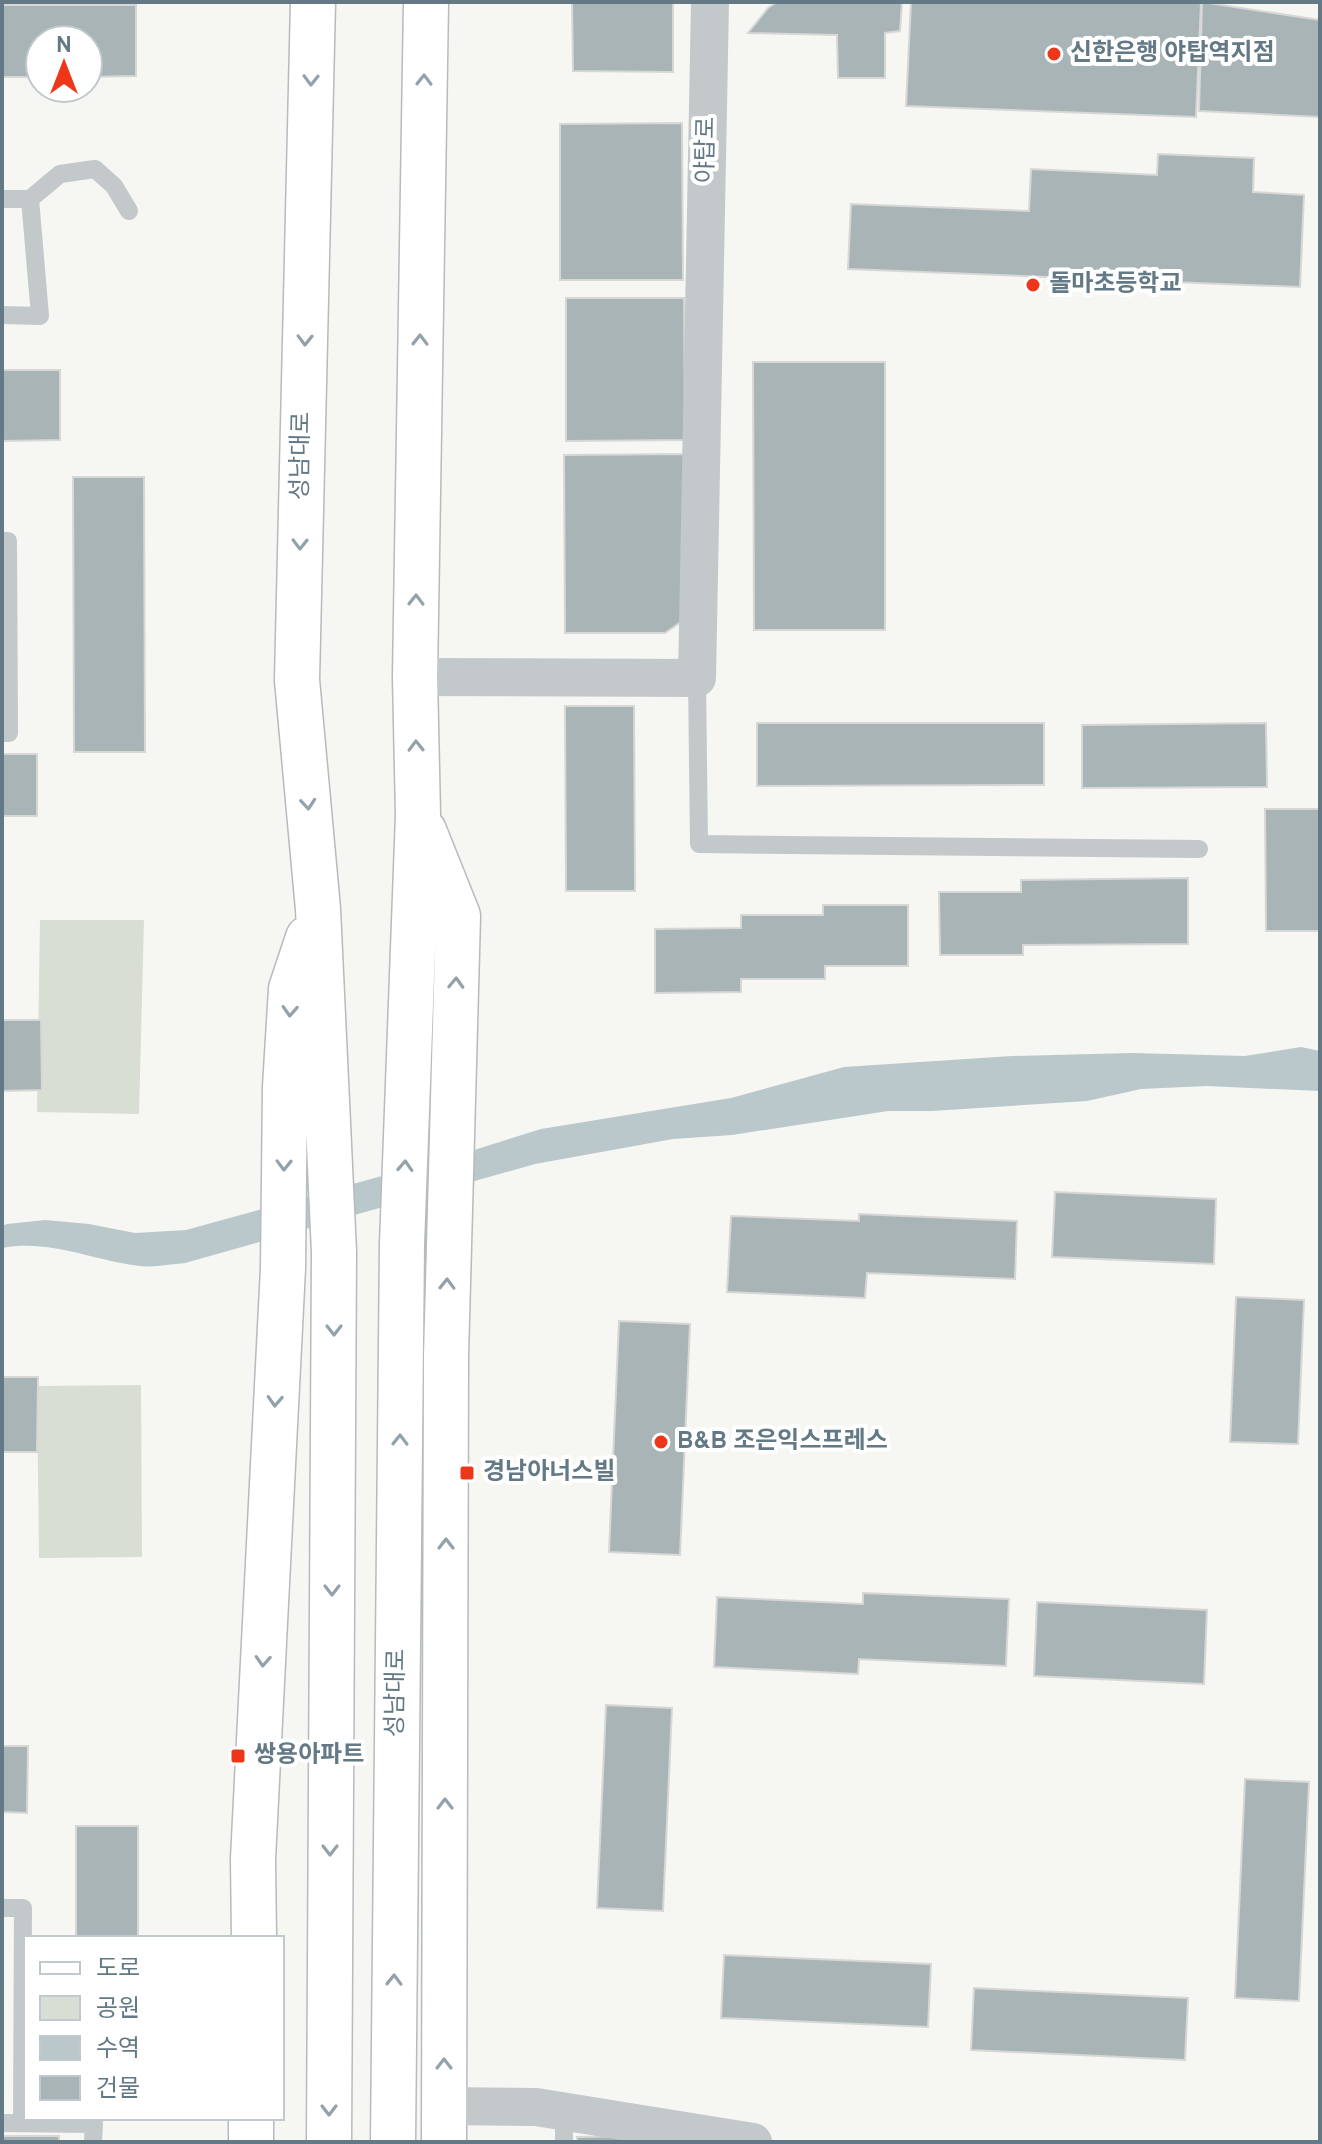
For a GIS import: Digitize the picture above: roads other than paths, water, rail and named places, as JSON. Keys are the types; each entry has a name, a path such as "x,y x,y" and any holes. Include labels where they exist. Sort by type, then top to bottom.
{"main road":[{"name":"성남대로","path":"305,1085 318,909 297,680 313,2"},
{"path":"426,2 415,677 418,815 458,916 448,1234 444,2124"},
{"name":"성남대로","path":"393,2142 402,1244 418,815"},
{"path":"305,1085 334,1252 329,2142"},
{"path":"254,1936 253,1859 283,1268 305,1085"},
{"path":"251,2120 251,2142"}],"street":[{"name":"야탑로","path":"697,678 710,2"},
{"path":"415,677 697,678"},
{"path":"444,2124 536,2107 564,2127 753,2142"}],"lane":[{"path":"2,199 30,199 60,174 95,169 114,186 129,211"},
{"path":"2,315 40,316 30,199"},
{"path":"2,541 8,541 4,604 9,733 2,733"},
{"path":"697,678 699,844 1199,849"},
{"path":"2,1908 23,1908 22,2123"},
{"path":"2,2123 94,2124 93,2142"}],"water":[{"path":"1301,1047 1320,1051 1320,1091 1207,1086 1141,1089 1087,1101 888,1111 732,1135 673,1139 535,1164 185,1263 145,1266 55,1248 2,1248 2,1226 7,1224 45,1220 135,1233 186,1230 541,1129 731,1098 844,1067 1012,1056 1132,1053 1245,1056"}],"place":[{"name":"신한은행 야탑역지점","path":"1054,54"},
{"name":"돌마초등학교","path":"1033,285"},
{"name":"B&B 조은익스프레스","path":"661,1442"},
{"name":"경남아너스빌","path":"467,1473"},
{"name":"쌍용아파트","path":"238,1756"}]}
